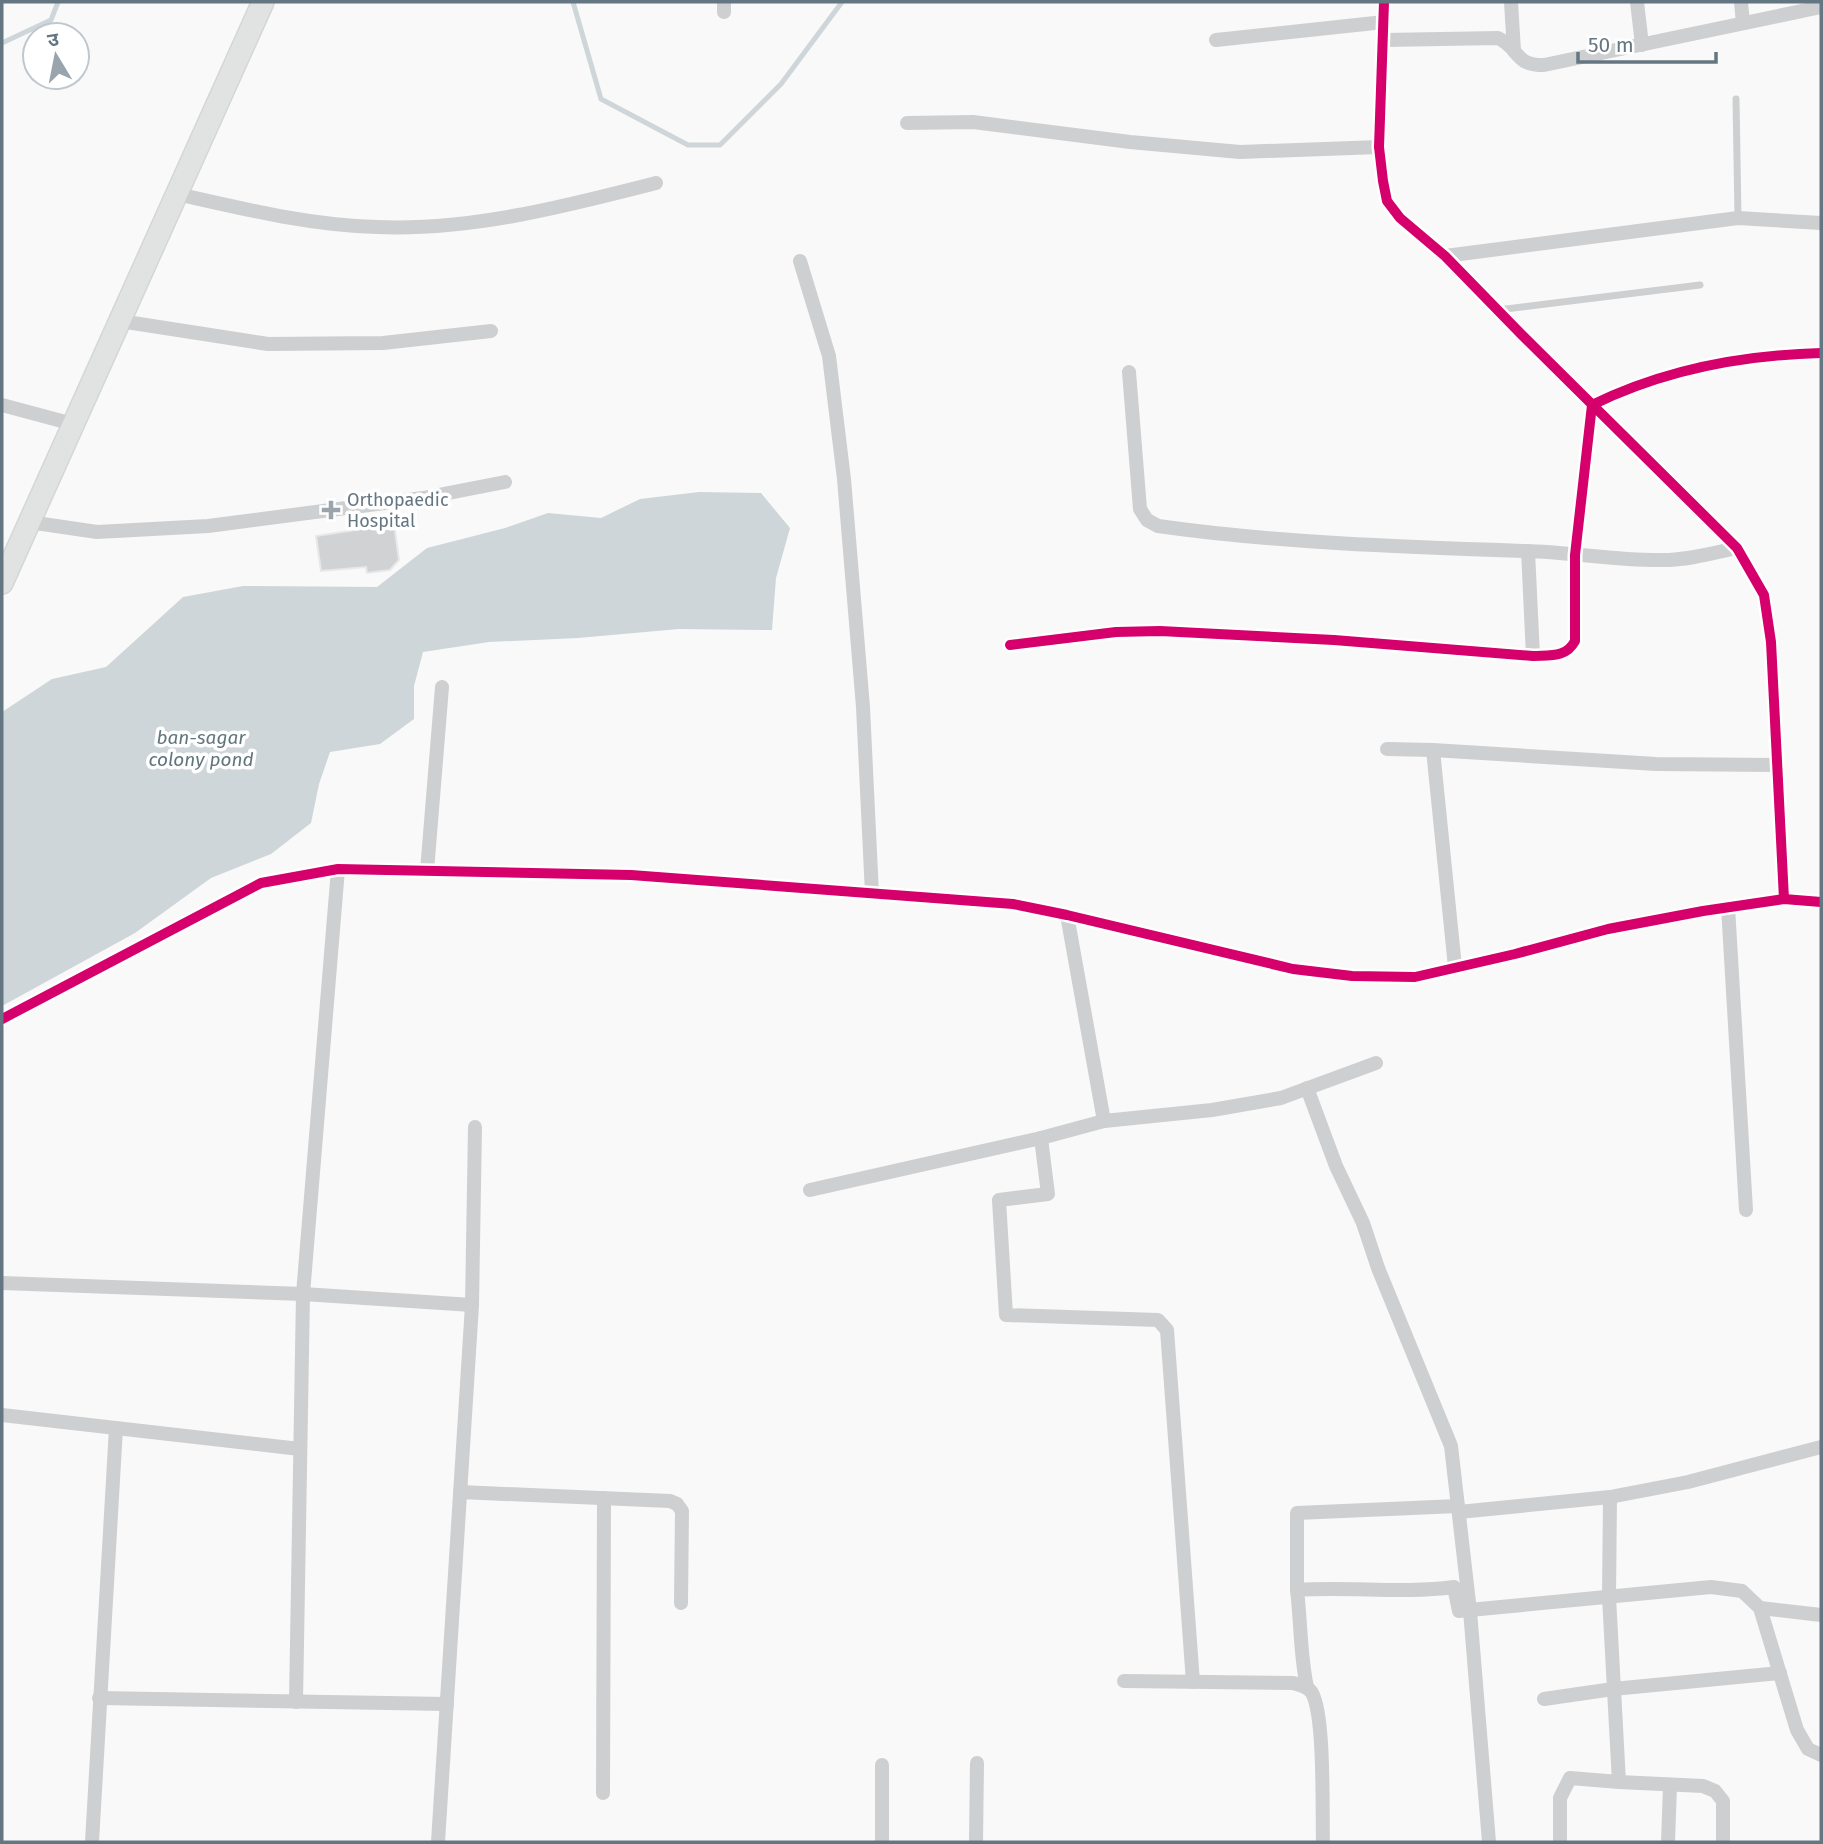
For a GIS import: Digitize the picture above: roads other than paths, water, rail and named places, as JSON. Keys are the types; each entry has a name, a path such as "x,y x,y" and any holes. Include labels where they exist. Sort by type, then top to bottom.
{"main road":[{"path":"2,583 263,2"}],"street":[{"path":"1384,2 1379,147 1387,201 1400,218 1445,256 1737,548 1764,595 1769,620 1784,899"},
{"path":"1511,2 1514,51"},
{"path":"1637,2 1642,45"},
{"path":"1741,2 1743,23"},
{"path":"1384,40 1498,38 1507,42 1521,60 1528,64 1545,65 1821,7"},
{"path":"1216,40 1384,22"},
{"path":"907,123 973,122 1130,142 1240,152 1379,147"},
{"path":"177,194 279,217 378,227 446,225 553,209 656,183"},
{"path":"1445,256 1738,218 1821,223"},
{"path":"800,261 830,356 844,479 863,707 872,894"},
{"path":"120,321 268,344 383,343 491,331"},
{"path":"1592,405 1620,391 1665,377 1738,360 1779,354 1821,353"},
{"path":"1129,372 1140,509 1147,520 1158,526 1299,540 1528,551 1664,561 1737,548"},
{"path":"2,405 73,424"},
{"path":"1010,645 1116,632 1160,631 1334,640 1533,656 1563,654 1570,650 1575,641 1575,555 1592,405"},
{"path":"29,522 97,532 208,526 423,498 505,482"},
{"path":"1528,551 1533,656"},
{"path":"427,871 442,687"},
{"path":"1387,749 1656,764 1776,765"},
{"path":"1433,750 1455,967"},
{"path":"296,1702 303,1294 338,869"},
{"path":"2,1019 261,883 338,869 631,876 1013,904 1293,969 1352,976 1415,977 1608,929 1784,899 1821,902"},
{"path":"1728,907 1746,1210"},
{"path":"1067,915 1104,1121"},
{"path":"810,1190 1041,1138 1104,1121 1212,1110 1281,1098 1376,1063"},
{"path":"1307,1088 1336,1166 1363,1223 1378,1268 1451,1446 1470,1611 1489,1842"},
{"path":"438,1842 472,1305 475,1127"},
{"path":"1041,1138 1048,1194 999,1200 1006,1315 1158,1320 1165,1326 1193,1682"},
{"path":"2,1283 303,1294 472,1305"},
{"path":"2,1415 300,1449"},
{"path":"92,1842 116,1428"},
{"path":"1323,1842 1320,1720 1313,1694 1307,1687 1302,1664 1297,1590 1297,1514 1458,1509 1610,1497 1688,1482 1821,1447"},
{"path":"460,1492 670,1501 677,1504 682,1511 681,1603"},
{"path":"1610,1497 1609,1597 1619,1782"},
{"path":"603,1793 604,1498"},
{"path":"1297,1590 1402,1591 1454,1587 1459,1611 1711,1587 1742,1591 1760,1608 1797,1730 1808,1749 1821,1755"},
{"path":"1760,1608 1821,1615"},
{"path":"1544,1699 1613,1689 1780,1673"},
{"path":"1124,1682 1293,1683 1307,1687"},
{"path":"99,1698 447,1704"},
{"path":"976,1842 977,1763"},
{"path":"881,1842 882,1765"},
{"path":"1560,1842 1560,1798 1570,1778 1703,1786 1715,1791 1723,1801 1723,1842"},
{"path":"1668,1842 1670,1786"}],"lane":[{"path":"1736,99 1738,218"},
{"path":"1497,310 1700,285"}],"water":[{"name":"ban-sagar colony pond","path":"699,492 761,493 790,528 776,578 772,630 679,629 489,642 423,652 414,686 414,719 380,744 330,752 319,784 311,823 271,854 211,878 135,933 2,1006 2,712 52,679 106,667 183,597 243,586 377,587 427,548 505,528 548,513 601,518 640,499"}],"waterway":[{"path":"2,43 51,20 58,2"},
{"path":"573,2 601,99 688,145 720,145 781,84 842,2"}],"place":[{"name":"Orthopaedic Hospital","path":"331,510"}]}
